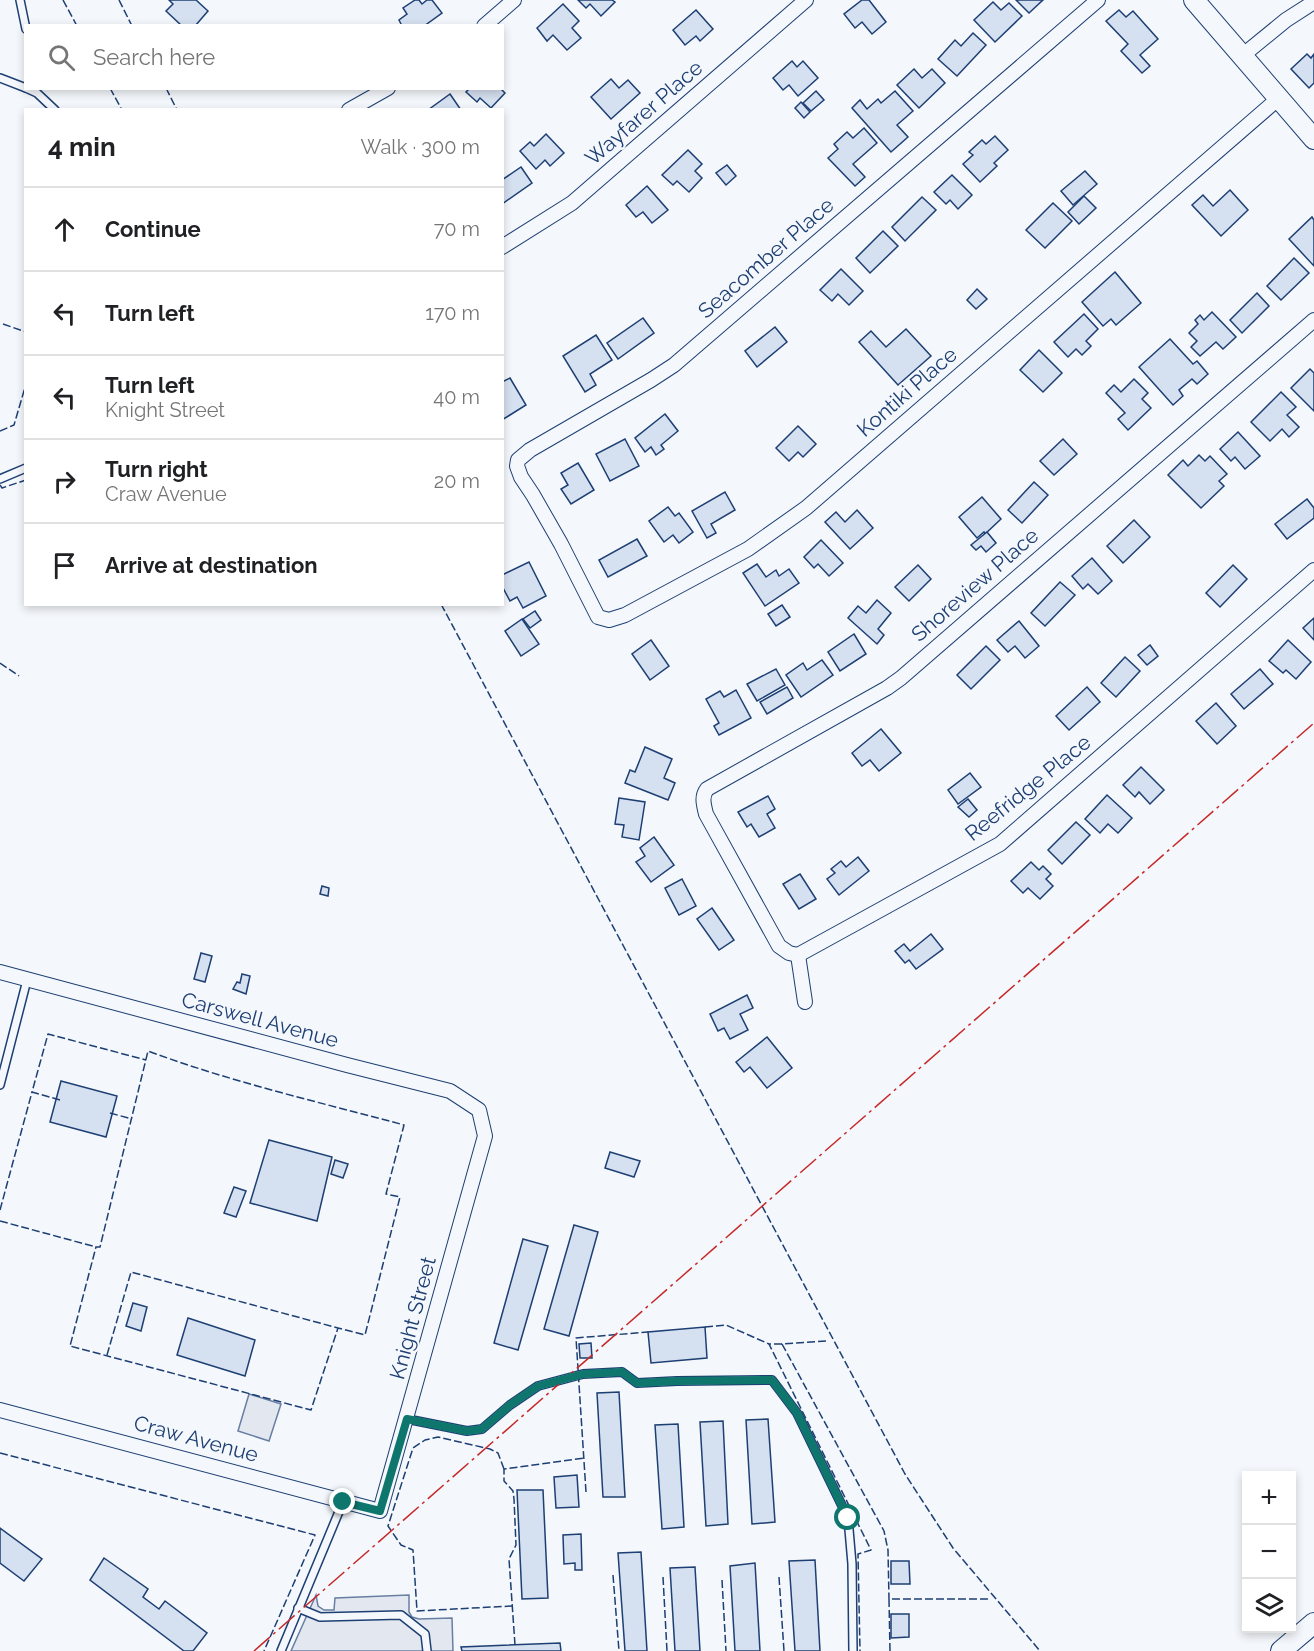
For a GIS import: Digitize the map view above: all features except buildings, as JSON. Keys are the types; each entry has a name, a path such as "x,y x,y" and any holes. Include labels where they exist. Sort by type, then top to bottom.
{"street":[{"path":"486,24 514,0"},
{"name":"Wayfarer Place","path":"504,247 572,203 806,0"},
{"name":"Seacomber Place","path":"561,544 521,477 517,466 518,460 530,450 674,365 1098,0"},
{"path":"1194,0 1314,139"},
{"path":"1242,57 1286,20 1314,2"},
{"path":"353,108 384,90"},
{"name":"Kontiki Place","path":"561,544 593,610 598,617 609,620 625,615 762,541 806,508 1279,98"},
{"name":"Shoreview Place","path":"798,955 789,953 779,946 706,814 703,803 707,789 901,678 1314,320"},
{"name":"Reefridge Place","path":"798,955 1000,844 1314,570"},
{"path":"798,955 805,1002"},
{"name":"Carswell Avenue","path":"0,972 450,1091 466,1099 479,1110 485,1136"},
{"name":"Knight Street","path":"380,1511 485,1136"},
{"name":"Craw Avenue","path":"0,1410 380,1511"},
{"path":"1281,1651 1314,1623"}],"lane":[{"path":"20,0 25,24"},
{"path":"0,78 24,87"},
{"path":"36,91 53,108"},
{"path":"0,479 24,469"},
{"path":"0,1086 27,980"},
{"path":"407,1419 467,1431 482,1429 510,1405 538,1386 583,1374 622,1372 637,1383 772,1380 797,1413 848,1518 852,1564 853,1651"},
{"path":"281,1651 343,1502"},
{"path":"298,1608 320,1617 401,1615 425,1634 427,1651"}],"shaded area":[{"path":"249,1394 281,1404 269,1441 238,1431"},
{"path":"316,1595 318,1606 324,1610 334,1610 335,1598 409,1595 409,1612 412,1617 419,1619 452,1618 453,1651 291,1651"}],"fence":[{"path":"63,0 76,24"},
{"path":"119,0 131,24"},
{"path":"111,90 121,108"},
{"path":"167,90 176,108"},
{"path":"3,324 24,331"},
{"path":"0,431 14,425 24,391"},
{"path":"0,485 2,488 24,481"},
{"path":"442,606 905,1474 953,1548 1040,1651"},
{"path":"0,663 19,676"},
{"path":"60,1100 32,1092 48,1034 146,1060"},
{"path":"107,1355 131,1272 338,1328 311,1410 70,1346 96,1247 100,1247 148,1051 243,1082 404,1125 386,1194 400,1197 365,1335 338,1328"},
{"path":"0,1210 32,1092"},
{"path":"110,1113 132,1119"},
{"path":"0,1221 96,1247"},
{"path":"705,1327 726,1325 769,1344"},
{"path":"586,1492 576,1338 648,1332"},
{"path":"826,1341 782,1344 884,1531 888,1550 889,1599"},
{"path":"782,1344 769,1344 871,1550 858,1554 860,1651"},
{"path":"504,1469 498,1453 490,1449 438,1437 425,1440 413,1448 388,1526 401,1545 413,1550 417,1611 512,1606"},
{"path":"0,1453 315,1535 264,1651"},
{"path":"515,1645 509,1559 516,1545 514,1499 513,1491 504,1481 504,1469 584,1458"},
{"path":"613,1575 619,1651"},
{"path":"663,1577 667,1651"},
{"path":"779,1577 784,1651"},
{"path":"722,1580 726,1651"},
{"path":"890,1651 889,1599 989,1599"}],"power":[{"path":"254,1651 1314,723"}],"route":[{"path":"343,1502 380,1511 407,1419 467,1431 482,1429 510,1405 538,1386 583,1374 622,1372 637,1383 772,1380 797,1413 848,1518"}]}
